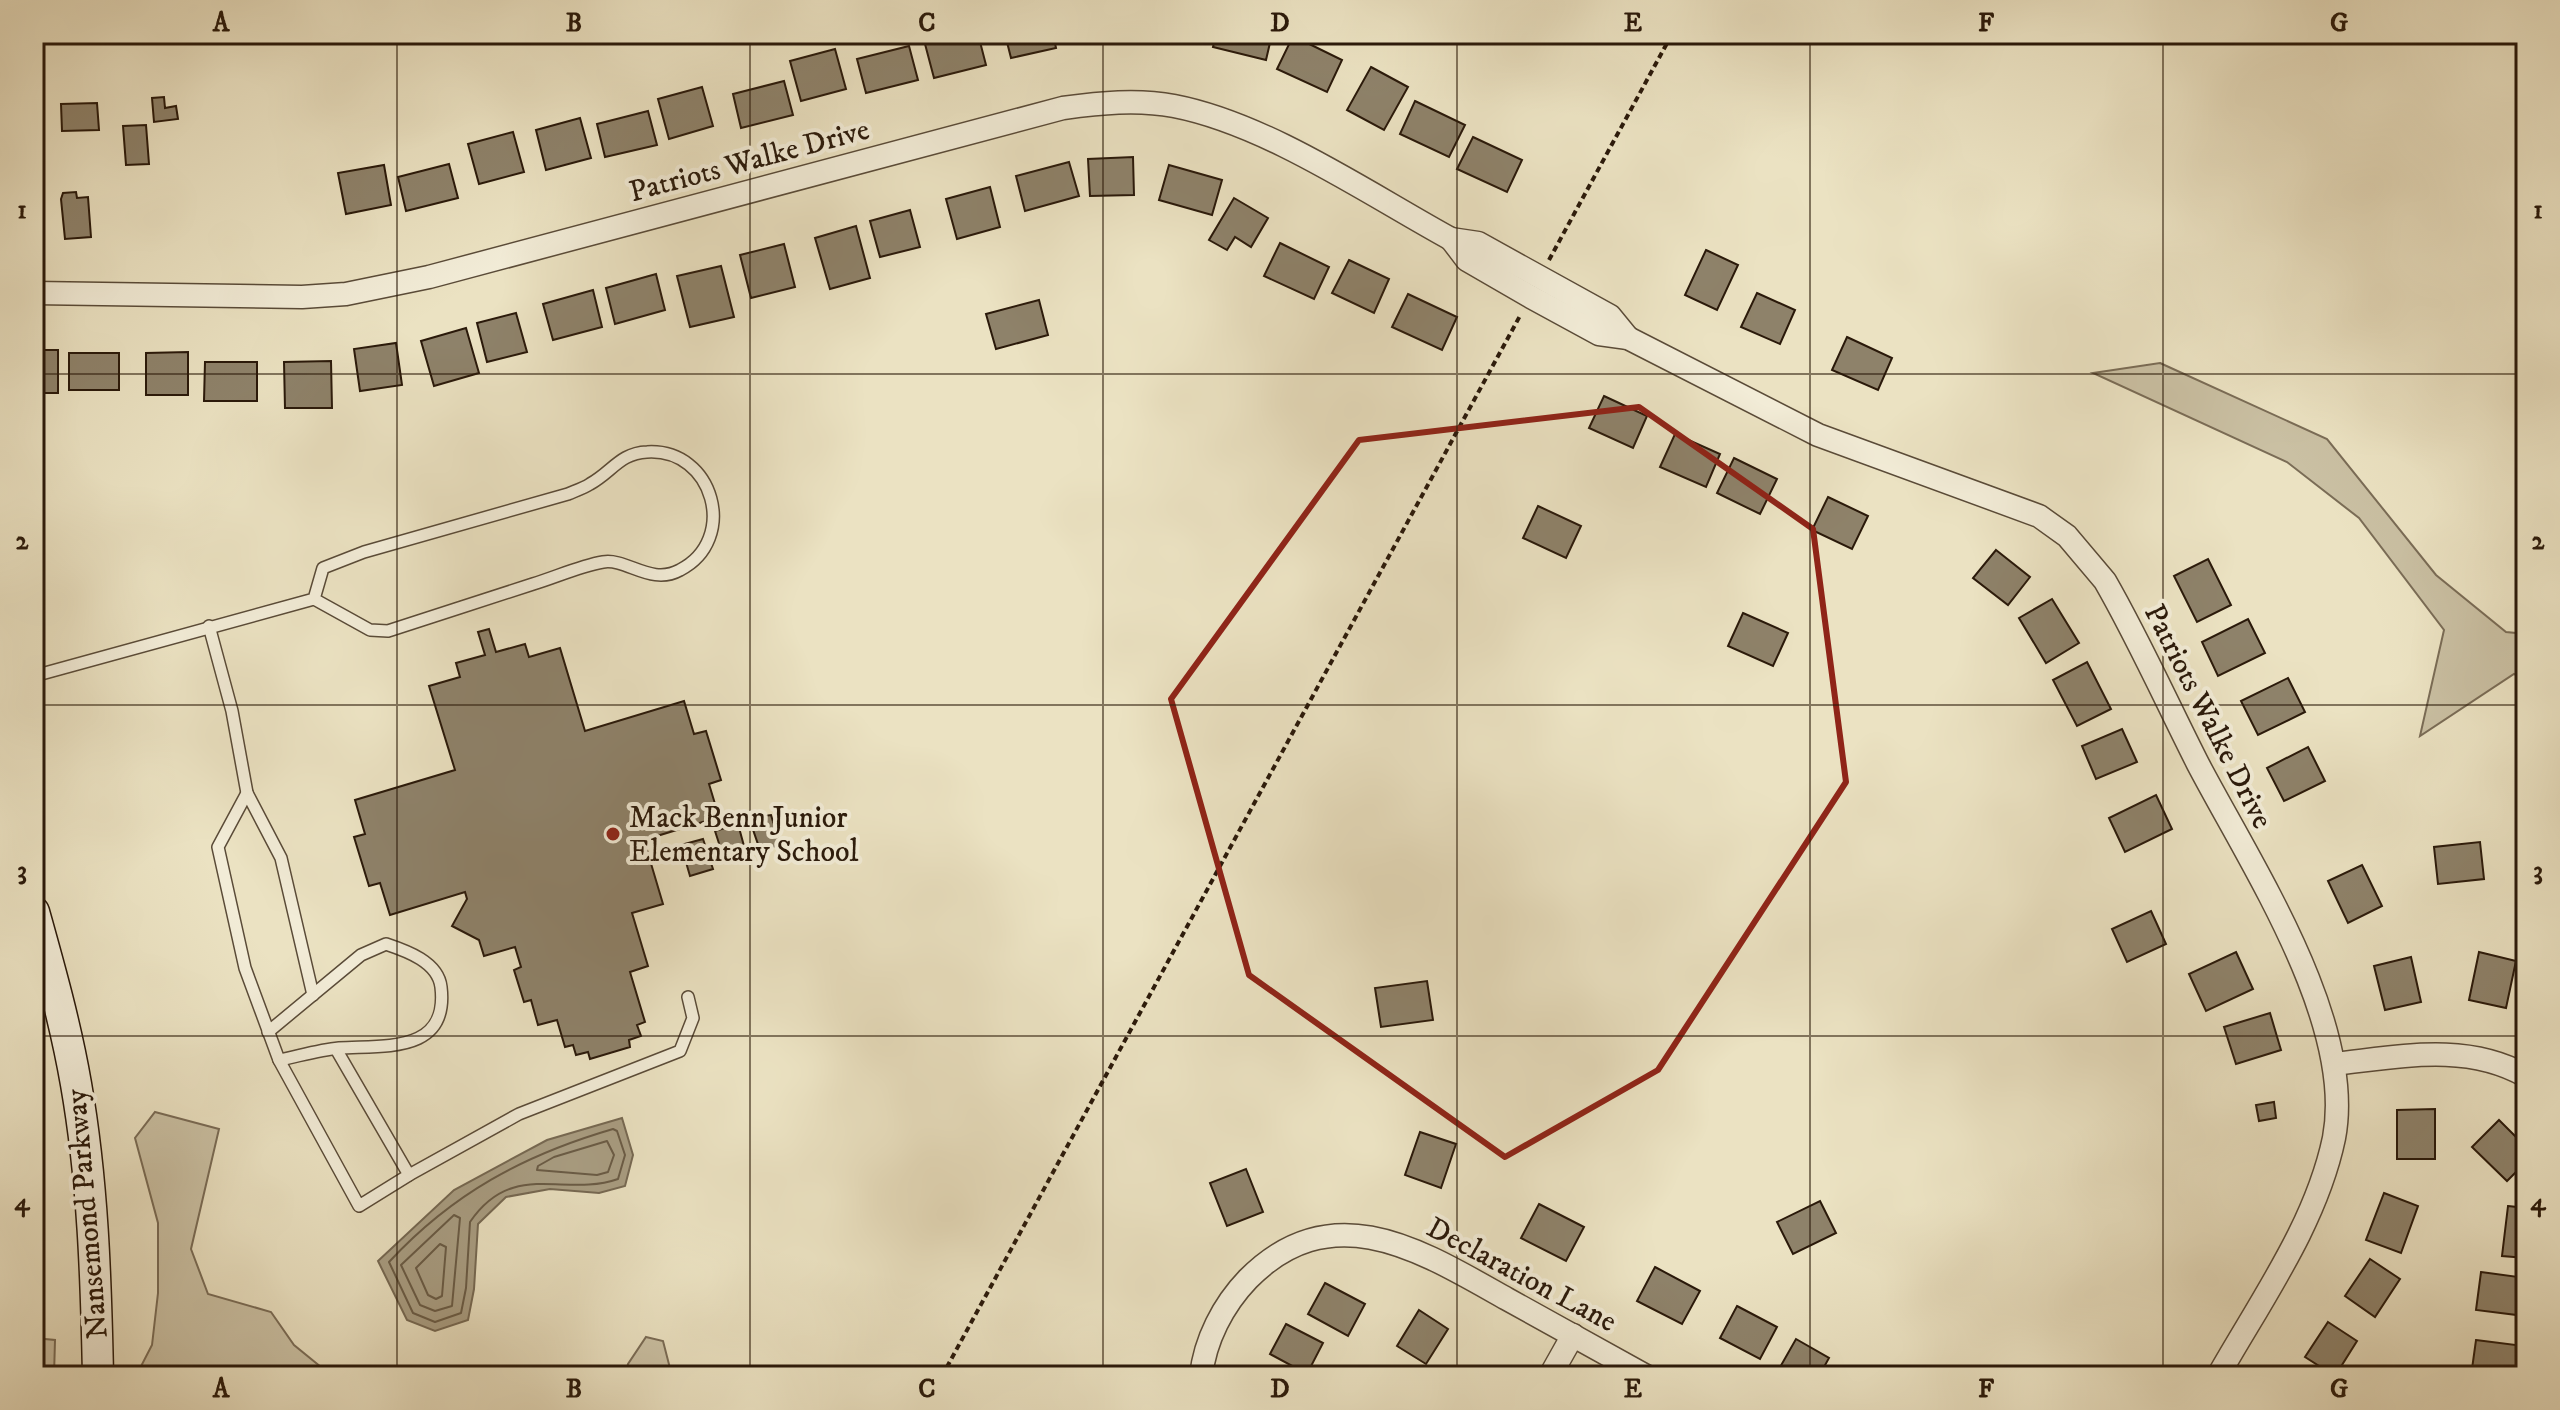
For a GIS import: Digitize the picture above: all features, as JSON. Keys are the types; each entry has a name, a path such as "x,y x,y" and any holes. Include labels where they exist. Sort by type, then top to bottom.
{"main road":[{"name":"Nansemond Parkway","path":"34,912 63,1016 77,1087 91,1197 98,1376"}],"street":[{"name":"Patriots Walke Drive","path":"34,293 302,297 374,289 1020,118 1097,103 1171,106 1236,124 1451,239 1467,260 1535,287 1599,334 1628,338 1818,435 2039,516 2089,557 2121,608 2306,974 2324,1019 2334,1064 2338,1092 2334,1135 2310,1214 2218,1376"},
{"path":"2334,1064 2461,1054 2495,1060 2526,1076"},
{"name":"Declaration Lane","path":"1201,1376 1207,1344 1221,1315 1237,1291 1259,1268 1283,1252 1312,1240 1342,1235 1390,1239 1418,1250 1646,1376"},
{"path":"1550,1376 1573,1335"}],"lane":[{"path":"34,676 314,599 370,630 388,631 607,561 659,575 680,571 696,557 710,536 714,514 709,487 691,463 674,454 645,452 619,459 592,484 568,494 364,552 323,568 314,599"},
{"path":"209,626 232,711 247,793 281,858 313,995"},
{"path":"247,793 218,847 245,968 279,1060 359,1206 519,1114 680,1051 693,1018 688,997"},
{"path":"268,1032 361,955 386,944 425,961 440,981 443,1003 436,1022 419,1039 406,1045 336,1049 279,1060"},
{"path":"336,1049 409,1175"}],"path":[{"path":"942,1376 1672,34"}],"highlighted area":[{"path":"1639,407 1813,529 1846,782 1658,1070 1505,1157 1249,975 1171,699 1359,440"}],"shaded area":[{"path":"2160,363 2327,439 2436,575 2506,632 2526,634 2526,679 2514,674 2420,736 2444,630 2359,518 2287,462 2093,373"},
{"path":"155,1112 219,1129 191,1249 208,1294 271,1312 294,1345 332,1376 136,1376 152,1345 158,1293 158,1223 135,1138"},
{"path":"646,1337 663,1341 672,1376 625,1376 628,1364"},
{"path":"34,1338 55,1340 54,1376 34,1376"}],"water":[{"path":"622,1118 633,1155 625,1186 599,1193 550,1189 506,1197 478,1224 474,1289 468,1320 435,1331 407,1320 378,1261 454,1190 547,1140"}],"building":[{"path":"978,34 986,65 934,78 925,44"},
{"path":"1005,34 1053,34 1056,48 1011,58"},
{"path":"1072,34 1127,34 1072,39"},
{"path":"1216,34 1272,34 1266,60 1213,47"},
{"path":"1293,36 1342,60 1327,92 1277,69"},
{"path":"909,46 918,80 866,93 857,59"},
{"path":"835,49 846,89 801,101 790,61"},
{"path":"1371,67 1408,87 1384,130 1347,110"},
{"path":"784,81 793,115 741,128 733,94"},
{"path":"702,87 713,126 669,139 658,99"},
{"path":"164,97 165,108 176,106 178,119 154,122 152,98"},
{"path":"1415,101 1465,125 1449,157 1400,134"},
{"path":"97,103 99,130 62,131 61,104"},
{"path":"648,111 657,145 605,157 597,124"},
{"path":"580,118 591,158 546,170 536,130"},
{"path":"146,125 149,164 126,165 123,126"},
{"path":"513,132 524,172 479,184 468,144"},
{"path":"1473,137 1522,160 1507,192 1457,169"},
{"path":"1133,157 1134,195 1090,196 1088,159"},
{"path":"1069,162 1079,196 1025,211 1016,176"},
{"path":"449,164 458,198 406,211 398,177"},
{"path":"384,165 391,205 346,214 338,173"},
{"path":"1169,165 1222,180 1212,215 1159,200"},
{"path":"990,187 1000,227 957,239 946,199"},
{"path":"76,192 77,198 88,197 91,237 65,239 61,199 63,193"},
{"path":"1234,198 1268,218 1251,247 1235,237 1227,250 1209,240"},
{"path":"910,210 920,247 880,257 870,221"},
{"path":"856,226 870,278 830,289 815,238"},
{"path":"1280,243 1329,267 1314,299 1264,276"},
{"path":"784,244 795,287 751,298 740,255"},
{"path":"1706,250 1738,265 1717,310 1685,295"},
{"path":"1349,260 1389,279 1374,313 1332,293"},
{"path":"721,266 734,317 690,327 677,276"},
{"path":"656,274 665,310 615,324 606,288"},
{"path":"593,290 602,327 553,340 543,304"},
{"path":"1757,293 1795,310 1780,344 1741,327"},
{"path":"1408,294 1457,317 1442,350 1392,327"},
{"path":"1039,300 1048,335 996,349 986,314"},
{"path":"516,313 527,352 487,362 477,323"},
{"path":"466,328 479,373 434,386 421,341"},
{"path":"1847,337 1892,358 1878,390 1832,370"},
{"path":"396,343 402,385 360,391 354,349"},
{"path":"34,350 58,350 58,393 34,393"},
{"path":"188,352 188,395 146,395 146,353"},
{"path":"69,353 119,353 119,390 69,390"},
{"path":"331,361 332,408 285,408 284,362"},
{"path":"205,362 257,362 257,401 204,401"},
{"path":"1604,396 1647,416 1633,448 1589,428"},
{"path":"1675,434 1720,454 1706,487 1660,467"},
{"path":"1734,458 1777,479 1760,514 1717,493"},
{"path":"1828,497 1868,516 1852,549 1812,530"},
{"path":"1538,506 1581,526 1566,558 1523,538"},
{"path":"1996,550 2030,577 2008,605 1973,578"},
{"path":"2208,559 2231,605 2197,622 2174,576"},
{"path":"2052,599 2079,643 2046,663 2019,618"},
{"path":"1743,613 1788,633 1773,666 1728,646"},
{"path":"2248,619 2265,653 2218,676 2202,642"},
{"path":"489,629 496,652 525,644 529,657 560,648 585,731 684,701 694,734 706,731 721,780 709,784 719,817 644,840 663,904 632,913 648,966 630,972 645,1022 637,1025 641,1036 629,1040 630,1047 590,1059 588,1052 576,1055 573,1045 565,1047 557,1020 538,1025 531,1000 524,1002 514,970 521,967 515,947 484,956 479,940 452,926 467,899 465,892 390,915 380,883 369,886 354,837 365,834 355,800 455,770 429,686 460,677 456,663 485,655 478,632"},
{"path":"2087,662 2111,709 2077,726 2053,680"},
{"path":"2288,678 2305,712 2258,735 2241,701"},
{"path":"2122,729 2137,762 2096,779 2082,746"},
{"path":"2308,747 2325,781 2284,801 2267,768"},
{"path":"2156,795 2172,829 2125,852 2109,818"},
{"path":"771,815 780,845 760,850 749,818"},
{"path":"738,824 747,857 725,862 715,831"},
{"path":"703,839 713,869 690,876 681,845"},
{"path":"2480,842 2484,879 2438,884 2434,847"},
{"path":"2362,865 2382,906 2348,923 2328,881"},
{"path":"2151,911 2166,944 2127,962 2112,929"},
{"path":"2236,952 2253,989 2206,1011 2189,974"},
{"path":"2479,952 2516,961 2506,1008 2469,1000"},
{"path":"2411,957 2421,1002 2385,1010 2374,966"},
{"path":"1427,981 1433,1020 1381,1027 1375,988"},
{"path":"2270,1013 2281,1050 2236,1064 2224,1027"},
{"path":"2274,1102 2276,1118 2259,1121 2256,1105"},
{"path":"2435,1109 2435,1159 2397,1159 2397,1110"},
{"path":"2499,1120 2526,1147 2526,1162 2507,1181 2472,1147"},
{"path":"1420,1132 1456,1144 1441,1188 1405,1175"},
{"path":"1246,1169 1263,1212 1227,1226 1210,1183"},
{"path":"2384,1193 2418,1206 2401,1253 2366,1240"},
{"path":"1820,1201 1836,1233 1793,1254 1777,1222"},
{"path":"1539,1204 1584,1227 1566,1261 1521,1238"},
{"path":"2508,1206 2526,1208 2526,1258 2502,1256"},
{"path":"2370,1259 2400,1279 2375,1317 2345,1296"},
{"path":"1655,1267 1700,1291 1682,1324 1637,1301"},
{"path":"2481,1272 2526,1278 2525,1316 2476,1310"},
{"path":"1325,1283 1365,1304 1348,1336 1308,1314"},
{"path":"1737,1306 1777,1327 1760,1359 1720,1338"},
{"path":"1419,1310 1448,1329 1426,1364 1397,1346"},
{"path":"2328,1322 2357,1341 2335,1376 2305,1357"},
{"path":"1286,1324 1323,1343 1307,1374 1270,1354"},
{"path":"1796,1339 1829,1358 1819,1376 1775,1376"},
{"path":"2476,1340 2524,1346 2520,1376 2471,1376"}],"place":[{"name":"Mack Benn Junior Elementary School","path":"613,834"}]}
